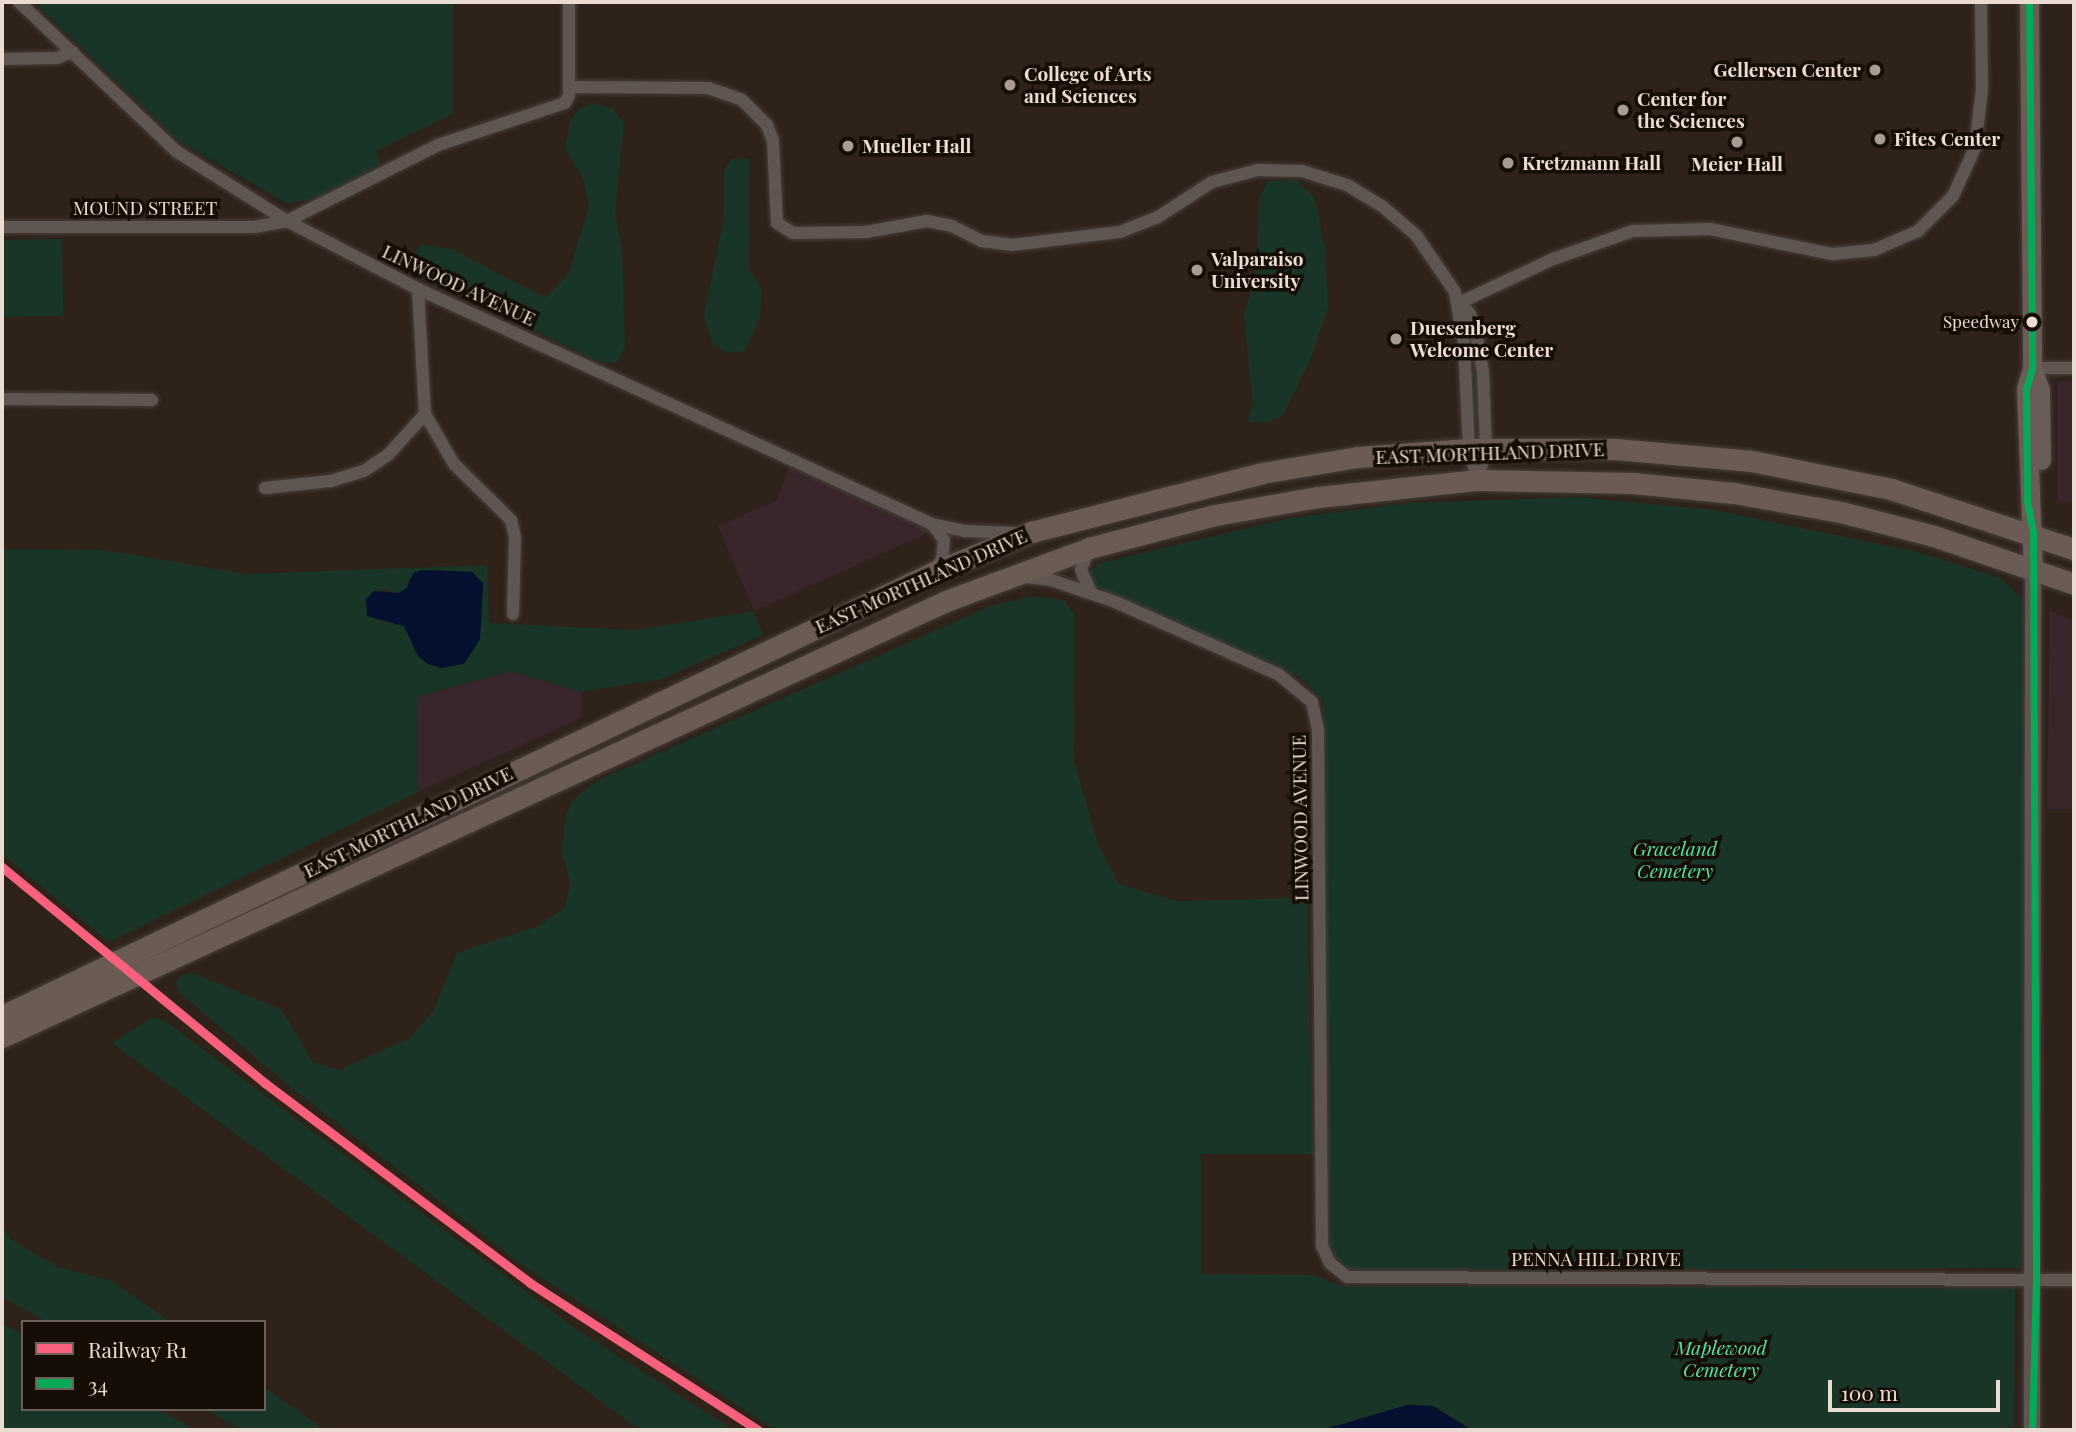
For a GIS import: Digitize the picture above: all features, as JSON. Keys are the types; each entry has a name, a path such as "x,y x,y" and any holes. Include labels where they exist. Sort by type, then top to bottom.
{"highway":[{"name":"EAST MORTHLAND DRIVE","path":"2,1016 934,572 1031,532 1262,473 1358,457 1477,449 1615,449 1752,461 1891,489 2034,533 2074,549"},
{"name":"EAST MORTHLAND DRIVE","path":"2,1037 845,646 1011,576 1089,548 1215,516 1305,499 1478,480 1633,483 1734,493 1854,515 2033,568 2074,584"}],"main road":[{"path":"2029,2 2032,368 2026,389 2027,501 2034,533 2033,568"}],"street":[{"name":"LINWOOD AVENUE","path":"19,2 176,151 287,221 418,289 932,524 983,534 1031,532"},
{"path":"569,2 569,87 708,88 742,100 766,125 773,141 777,223 793,233 866,232 927,221 997,245 1099,236 1139,226 1193,192 1237,174 1280,169 1326,177 1364,194 1403,222 1433,254 1459,303 1470,314 1481,355 1478,480"},
{"path":"1459,303 1553,258 1633,231 1710,229 1832,254 1874,250 1917,230 1953,196 1975,148 1982,89 1981,2"},
{"path":"2,58 57,58 73,52"},
{"name":"MOUND STREET","path":"2,227 254,227 287,221 438,145 556,109 565,103 569,87"},
{"path":"418,289 425,414 454,464 511,520 515,537 513,614"},
{"path":"2032,368 2074,368"},
{"path":"2,399 152,400"},
{"path":"265,488 331,481 364,471 388,455 425,414"},
{"path":"932,524 944,540 942,559 934,572"},
{"path":"1089,548 1081,570 1091,592"},
{"path":"2032,1430 2036,1280 2033,568"},
{"name":"LINWOOD AVENUE","path":"1011,576 1038,578 1091,592 1278,674 1312,702 1318,730 1322,1058"},
{"name":"PENNA HILL DRIVE","path":"1322,1058 1322,1246 1330,1263 1347,1277 2074,1280"}],"shaded area":[{"path":"2058,381 2074,381 2074,502 2058,502"},
{"path":"789,467 932,531 754,611 718,526 776,501"},
{"path":"2050,611 2074,621 2074,809 2047,809"},
{"path":"510,671 581,692 581,718 418,792 417,697"}],"green space":[{"path":"34,2 453,2 453,114 376,151 381,164 317,199 286,203 179,141"},
{"path":"594,103 613,109 624,123 615,213 622,247 625,347 617,362 602,363 416,275 412,259 421,244 452,249 545,298 568,275 589,207 583,178 565,149 570,121 579,109"},
{"path":"731,159 749,159 749,270 762,288 760,318 745,351 727,353 713,344 704,315 723,223 724,171"},
{"path":"1297,180 1315,198 1325,248 1328,307 1312,356 1284,414 1269,422 1247,422 1253,407 1244,314 1256,278 1259,201 1267,181"},
{"path":"62,239 63,316 3,317 2,240"},
{"path":"1477,373 1479,416 1475,416 1472,375"},
{"name":"Graceland Cemetery","path":"1579,497 1715,510 1918,552 2001,578 2024,600 2022,1268 1361,1271 1348,1268 1334,1256 1328,1238 1323,701 1300,677 1093,585 1088,573 1100,563 1290,518 1408,503"},
{"path":"2,549 105,550 246,574 487,565 489,623 635,630 754,611 763,635 662,679 581,692 510,671 417,697 418,792 109,942 2,854","holes":["435,570 472,572 483,583 480,639 418,656 404,626 375,619 382,589 398,593 407,588 408,579"]},
{"name":"Maplewood Cemetery","path":"1033,596 1064,600 1075,615 1074,759 1098,845 1119,884 1177,901 1307,898 1313,1154 1201,1154 1201,1274 1313,1275 1343,1286 2015,1288 2014,1430 1472,1430 1433,1406 1407,1405 1322,1430 776,1430 524,1266 294,1090 179,992 175,982 183,974 194,973 282,1010 313,1062 339,1070 410,1038 434,1010 457,953 539,926 565,907 570,883 562,852 565,818 573,800 598,780 991,606"},
{"path":"153,1017 164,1020 576,1329 734,1430 640,1430 112,1043"},
{"path":"2,1226 11,1239 58,1267 112,1281 168,1320 43,1320 2,1297"},
{"path":"2,1323 21,1334 21,1411 162,1411 197,1430 2,1430"},
{"path":"266,1388 325,1430 242,1430 209,1411 266,1411"}],"water":[{"path":"422,570 472,572 483,583 480,639 464,664 441,668 428,664 418,656 404,626 367,616 366,599 374,591 398,593 407,588 413,573"},
{"path":"1407,1405 1433,1406 1472,1430 1322,1430"}],"rail line":[{"name":"R1","path":"2,867 265,1083 530,1283 758,1430"}],"transit line":[{"name":"34","path":"2029,2 2032,368 2026,389 2027,501 2033,533 2036,1280 2032,1430"}],"place":[{"name":"Gellersen Center","path":"1875,70"},
{"name":"College of Arts and Sciences","path":"1010,85"},
{"name":"Center for the Sciences","path":"1623,110"},
{"name":"Fites Center","path":"1880,139"},
{"name":"Meier Hall","path":"1737,142"},
{"name":"Mueller Hall","path":"848,146"},
{"name":"Kretzmann Hall","path":"1508,163"},
{"name":"Valparaiso University","path":"1197,270"},
{"name":"Speedway","path":"2032,322"},
{"name":"Duesenberg Welcome Center","path":"1396,339"}]}
